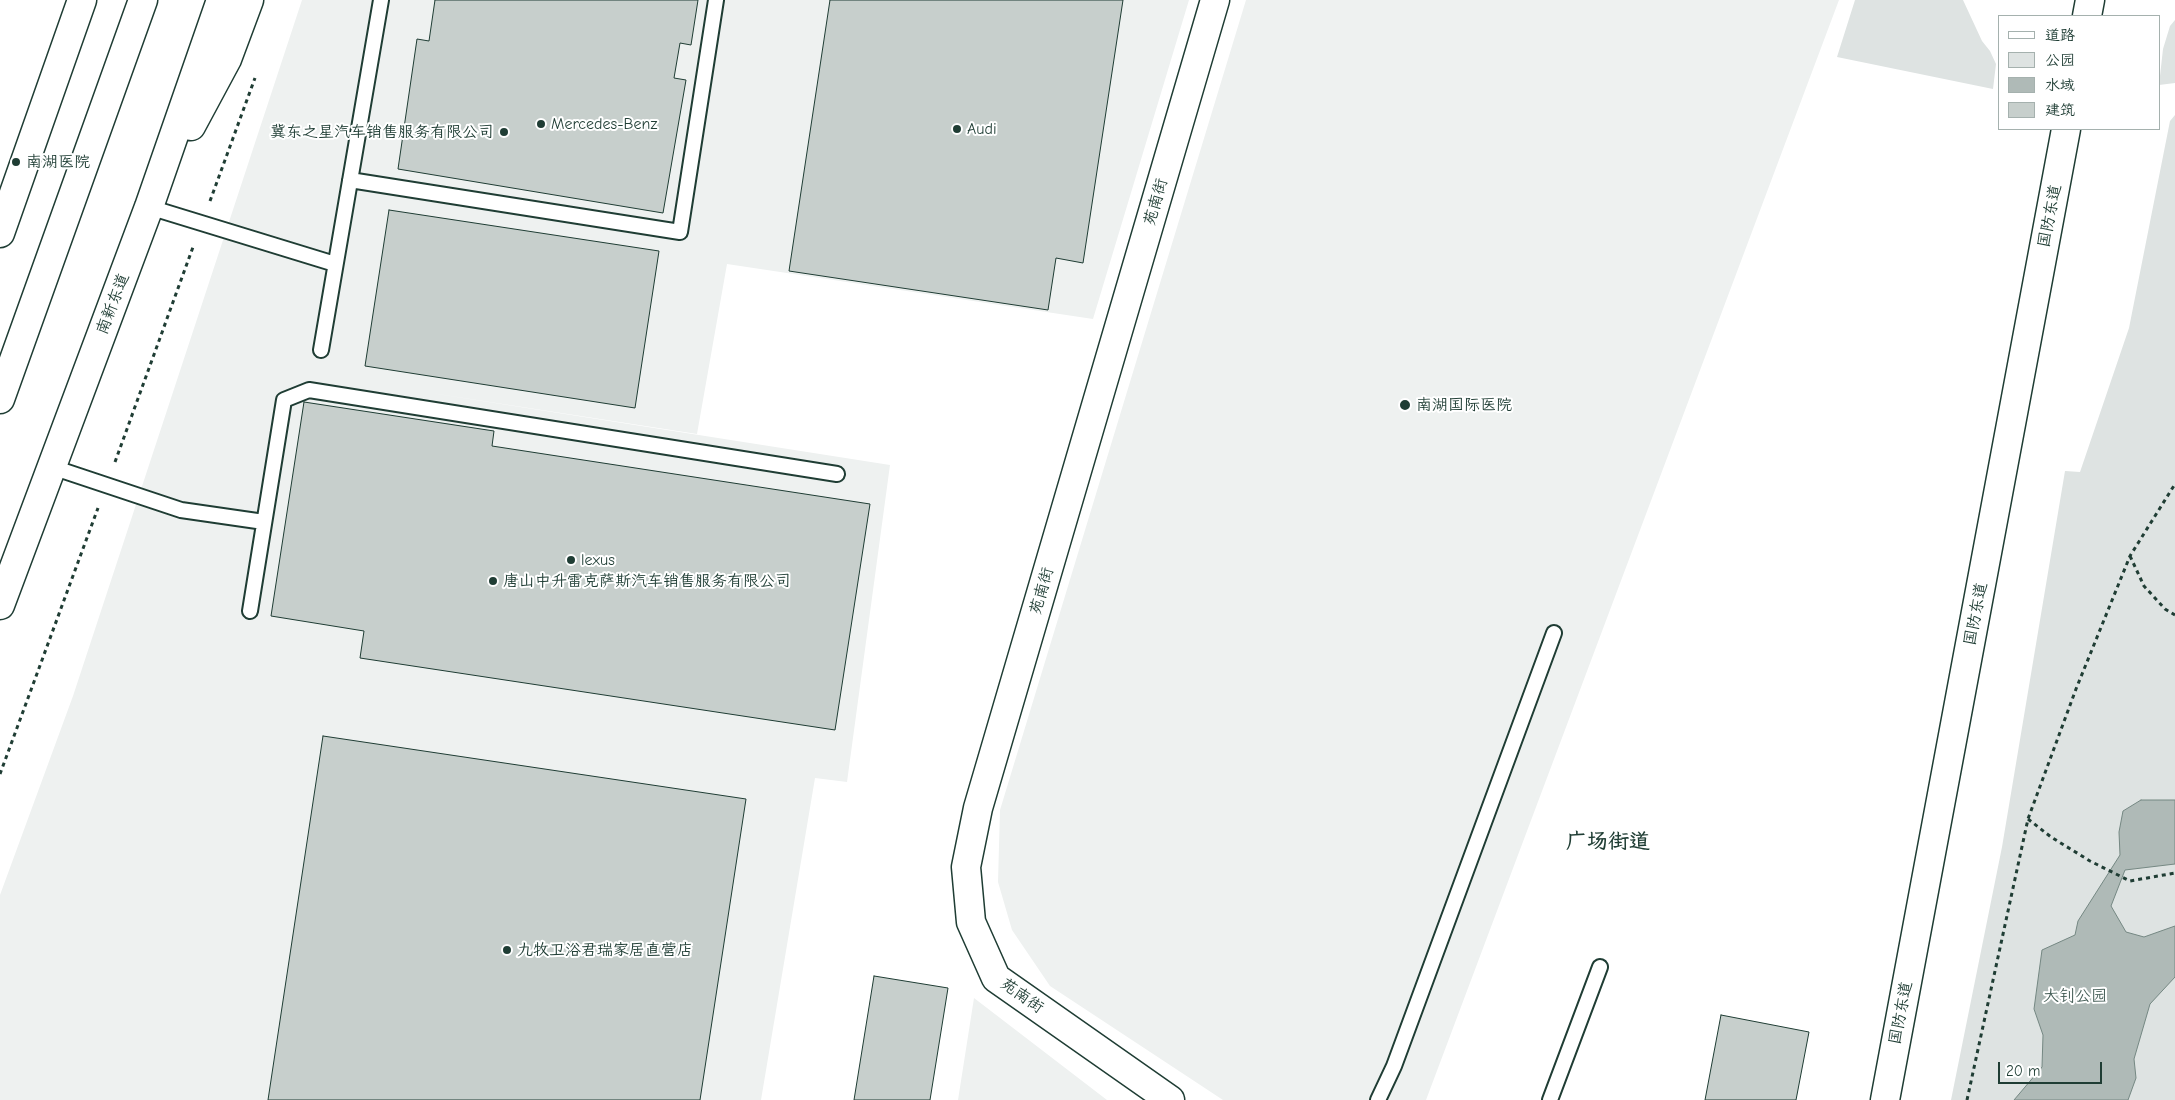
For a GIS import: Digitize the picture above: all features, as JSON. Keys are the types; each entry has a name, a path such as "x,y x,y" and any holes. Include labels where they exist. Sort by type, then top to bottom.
{"street":[{"path":"0,233 82,0"},
{"path":"0,399 143,0"},
{"name":"南新东道","path":"0,605 149,207 221,0"},
{"path":"149,207 227,59 249,0"},
{"name":"苑南街","path":"1170,1100 996,978 972,922 966,867 978,808 1215,0"},
{"path":"2087,15 2090,0"},
{"name":"国防东道","path":"1885,1100 2066,130"}],"lane":[{"path":"320,350 381,0"},
{"path":"350,180 680,232 716,0"},
{"path":"149,207 335,264"},
{"path":"250,611 284,400 309,390 837,474"},
{"path":"52,467 182,510 264,522"},
{"path":"1378,1100 1394,1066 1554,634"},
{"path":"1550,1100 1600,967"}],"path":[{"path":"209,205 257,75"},
{"path":"113,466 195,242"},
{"path":"1967,1100 2028,819 2076,689 2130,556 2175,484"},
{"path":"0,774 99,503"},
{"path":"2130,556 2144,586 2165,609 2175,615"},
{"path":"2028,819 2051,837 2090,861 2130,881 2175,872"}],"shaded area":[{"path":"302,0 1189,0 1093,319 727,264 697,434 412,390 890,465 847,782 815,778 761,1100 0,1100 0,895 73,696"},
{"name":"南湖国际医院","path":"1246,0 1839,0 1426,1100 1223,1100 1050,986 1012,930 998,882 1000,810"},
{"path":"974,998 1107,1100 958,1100"}],"green space":[{"path":"1855,0 1963,0 1982,41 1990,51 1996,64 1993,89 1837,57"},
{"path":"2175,20 2175,83 2160,85 2163,49 2170,26"},
{"name":"大钊公园","path":"2175,115 2175,1100 1951,1100 2002,847 2065,471 2080,472 2129,328 2170,121"}],"water":[{"path":"2141,800 2175,800 2175,864 2125,870 2111,906 2126,932 2144,937 2175,926 2175,977 2150,1004 2134,1059 2136,1078 2128,1100 2014,1100 2042,1067 2043,1035 2034,1009 2042,950 2075,935 2078,921 2120,855 2119,832 2123,811"}],"building":[{"name":"Mercedes-Benz","path":"435,0 698,0 691,45 680,43 674,78 686,80 663,213 398,169 417,39 429,41"},
{"name":"Audi","path":"830,0 1123,0 1083,263 1056,258 1048,310 789,271"},
{"path":"389,210 659,251 635,408 365,366"},
{"name":"lexus","path":"304,402 494,431 492,446 870,504 835,730 360,658 364,631 271,616"},
{"name":"九牧卫浴君瑞家居直营店","path":"323,736 746,799 700,1100 268,1100"},
{"path":"874,976 948,988 930,1100 854,1100"},
{"path":"1721,1015 1809,1032 1796,1100 1705,1100"}],"place":[{"name":"Mercedes-Benz","path":"541,124"},
{"name":"Audi","path":"957,129"},
{"name":"冀东之星汽车销售服务有限公司","path":"504,132"},
{"name":"南湖医院","path":"16,162"},
{"name":"南湖国际医院","path":"1405,405"},
{"name":"lexus","path":"571,560"},
{"name":"唐山中升雷克萨斯汽车销售服务有限公司","path":"493,581"},
{"name":"九牧卫浴君瑞家居直营店","path":"507,950"}],"district":[{"name":"广场街道","path":"1608,842"}]}
